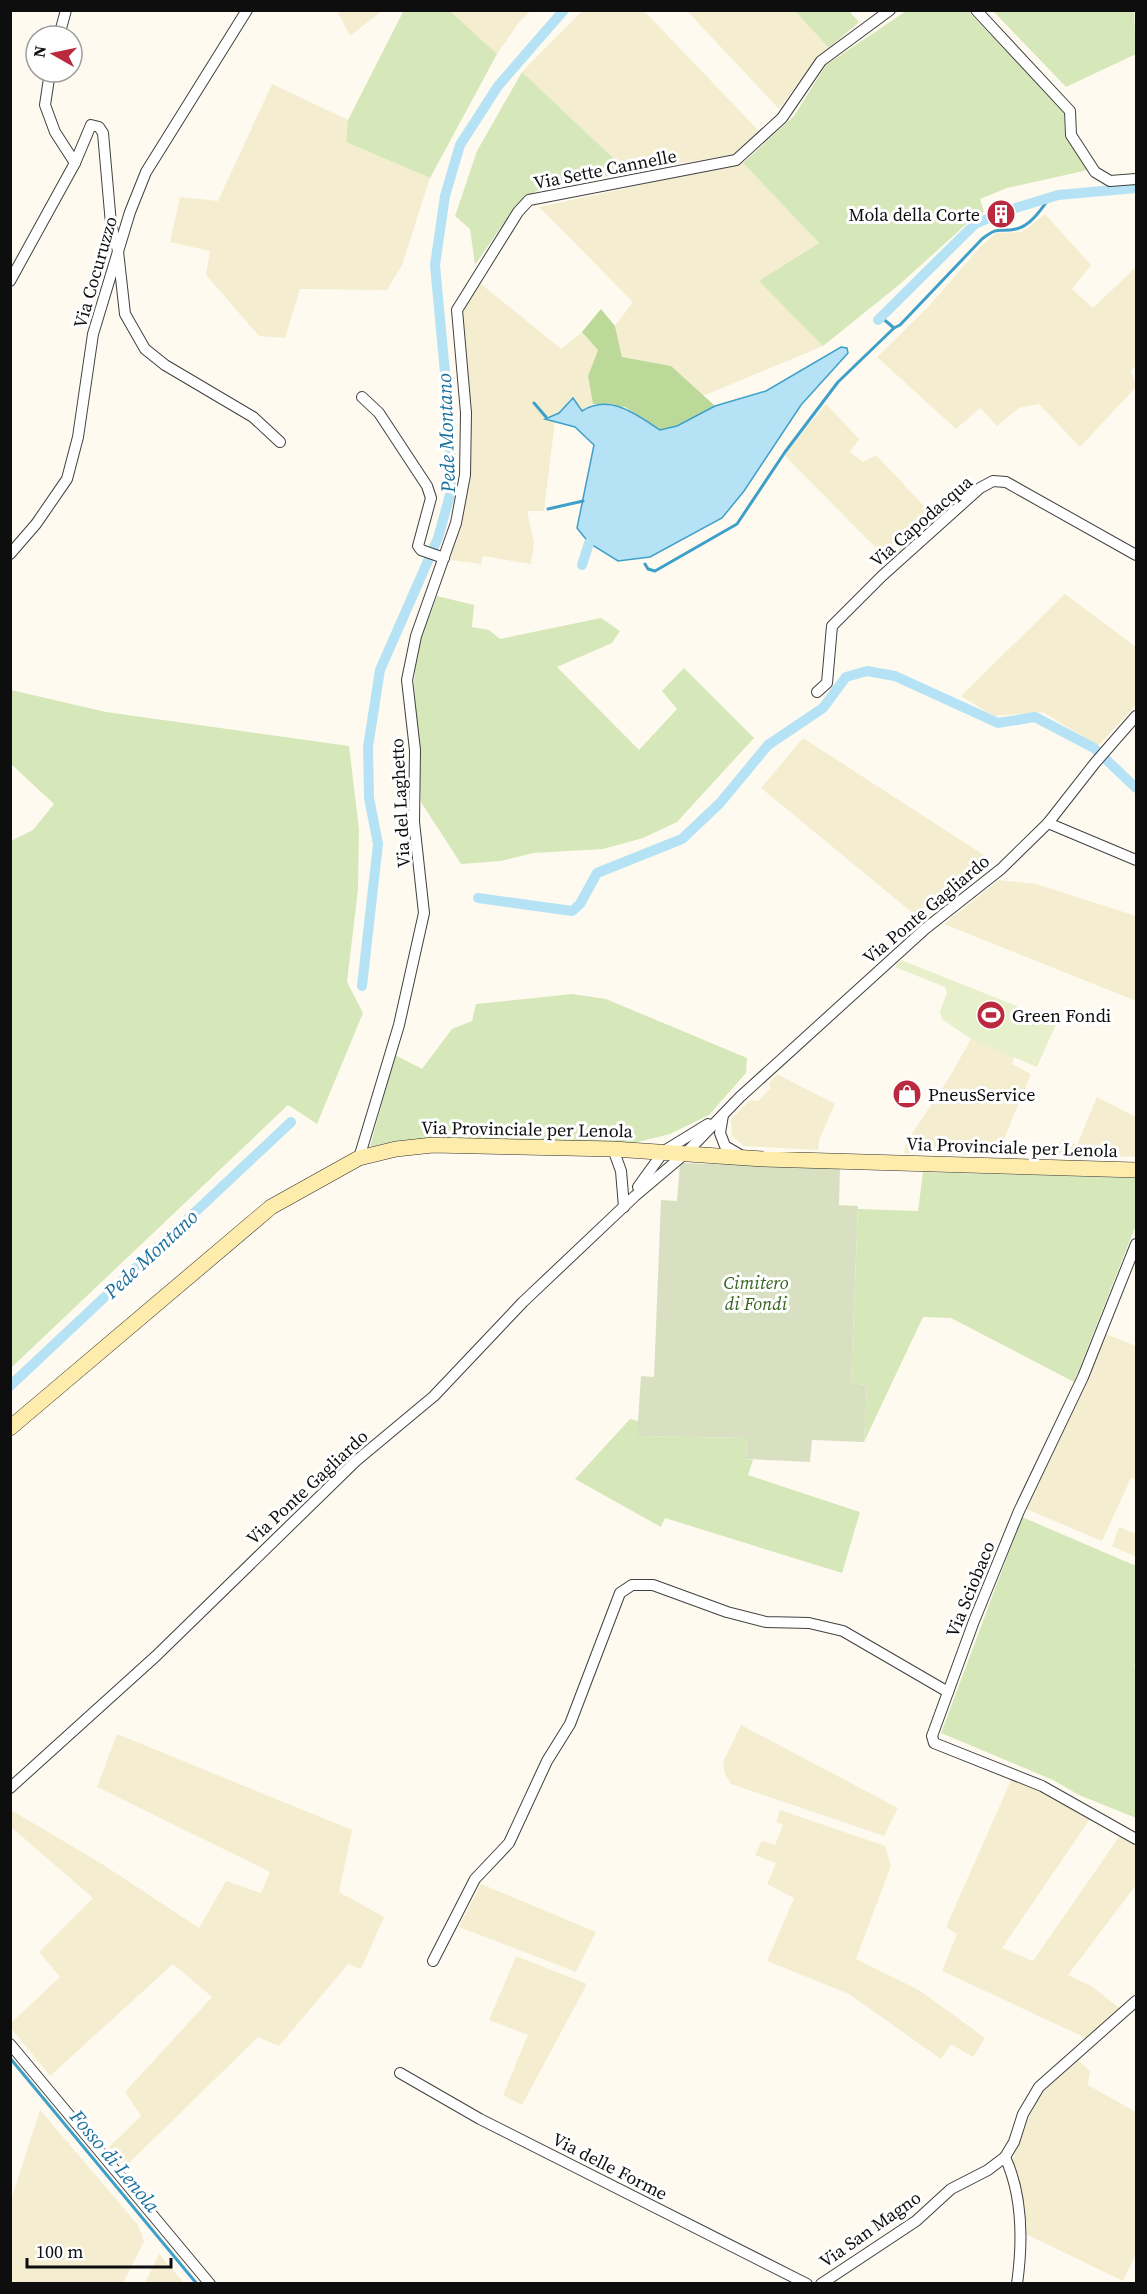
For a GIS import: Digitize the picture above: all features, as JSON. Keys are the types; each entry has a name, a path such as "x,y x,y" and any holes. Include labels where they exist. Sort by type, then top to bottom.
{"main road":[{"name":"Via Provinciale per Lenola","path":"10,1428 270,1207 359,1158 396,1149 433,1146 613,1149 742,1156 1137,1170"}],"street":[{"name":"Via Cocuruzzo","path":"10,554 36,525 67,479 78,437 93,334 118,251 146,172 247,10"},
{"name":"Via Sette Cannelle","path":"443,555 456,523 465,475 466,412 457,310 518,212 529,201 736,160 782,118 821,61 890,10"},
{"path":"976,10 1070,111 1071,135 1095,172 1110,181 1137,179"},
{"path":"48,84 45,105 55,132 75,163"},
{"path":"10,281 75,163 91,125 99,127 103,133 111,224 118,251 125,314 145,349 165,365 253,417 280,442"},
{"path":"362,397 379,413 427,486 431,498 418,546 421,550 443,555"},
{"name":"Via Capodacqua","path":"817,692 827,683 832,626 980,488 993,481 1006,482 1137,555"},
{"name":"Via del Laghetto","path":"359,1158 399,1025 424,913 414,822 415,750 407,681 416,636 443,555"},
{"name":"Via Ponte Gagliardo","path":"10,1788 156,1656 356,1461 434,1396 523,1302 624,1207 686,1153 723,1115 916,936 1001,869 1048,823 1095,762 1137,716"},
{"path":"1048,823 1137,860"},
{"path":"723,1115 720,1133 725,1146 742,1156"},
{"name":"Via Ponte Gagliardo","path":"624,1207 664,1151 723,1115"},
{"path":"613,1149 621,1171 624,1207"},
{"name":"Via Sciobaco","path":"1137,1244 1083,1377 1019,1511 932,1736 934,1743 1042,1786 1137,1839"},
{"path":"433,1961 475,1879 509,1843 547,1761 570,1725 612,1609 620,1593 632,1585 653,1585 727,1612 766,1622 809,1623 843,1631 948,1692"},
{"path":"1017,2283 1021,2236 1018,2199 1005,2157 1014,2142 1023,2114 1039,2087 1137,2001"},
{"path":"10,2044 210,2283"},
{"name":"Via delle Forme","path":"400,2073 480,2119 807,2283"},
{"name":"Via San Magno","path":"820,2283 916,2222 951,2189 988,2170 1005,2157"}],"shaded area":[{"path":"337,11 382,11 350,36"},
{"path":"450,11 531,11 520,21 497,54"},
{"path":"582,11 644,11 759,131 735,154 628,172 522,72"},
{"path":"687,11 795,11 829,48 815,60 779,109"},
{"path":"272,84 348,120 346,142 430,178 402,265 387,290 300,289 285,338 259,336 206,275 210,251 170,242 180,197 218,201"},
{"path":"743,163 819,243 760,281 823,346 703,396 671,366 622,357 615,326 633,302 539,207"},
{"path":"1045,214 1091,265 1072,289 1093,308 1136,267 1136,366 1131,370 1136,387 1080,447 1039,404 1019,408 997,426 980,408 956,429 877,357 929,306 981,246 996,233 1022,232"},
{"path":"480,283 561,349 582,332 598,350 588,376 593,404 582,411 573,398 559,413 545,419 555,421 544,511 527,511 534,543 531,564 483,556 481,564 450,560 465,502 462,312"},
{"path":"826,404 859,439 850,452 863,462 876,455 938,521 891,563 784,455"},
{"path":"1065,594 1136,647 1136,705 1098,746 1043,712 994,716 961,696"},
{"path":"803,738 993,861 920,919 761,788"},
{"path":"999,880 1036,884 1136,916 1136,1001 944,924"},
{"path":"971,1039 1014,1057 1012,1064 1031,1074 997,1156 904,1153 906,1143 950,1076"},
{"path":"777,1074 835,1104 819,1140 818,1150 744,1146 732,1136 731,1119 750,1100 758,1101 770,1089 769,1083"},
{"path":"1097,1097 1136,1117 1136,1157 1052,1154 1062,1139 1077,1145"},
{"path":"1106,1334 1136,1346 1136,1480 1131,1478 1102,1541 1026,1509"},
{"path":"1119,1527 1136,1534 1136,1557 1112,1546"},
{"path":"741,1725 898,1808 884,1836 731,1784 725,1774 723,1762"},
{"path":"117,1734 352,1830 339,1892 384,1917 361,1969 348,1964 279,2046 258,2037 125,2167 109,2147 141,2116 125,2092 212,1997 173,1964 50,2076 11,2028 11,2023 60,1977 39,1952 93,1898 11,1827 11,1810 102,1864 199,1928 226,1881 261,1893 270,1872 97,1787"},
{"path":"1012,1778 1041,1791 1090,1819 1002,1948 1033,1961 1121,1834 1136,1844 1136,1885 1068,1975 1091,1986 1121,2009 1086,2038 942,1971 957,1934 946,1927"},
{"path":"780,1810 885,1846 891,1866 856,1959 919,1990 985,2038 973,2057 951,2044 941,2059 849,1994 767,1961 794,1898 767,1884 776,1863 755,1855 762,1841 775,1845 783,1825 776,1822"},
{"path":"481,1884 596,1932 576,1972 459,1927"},
{"path":"516,1956 587,1984 522,2105 503,2095 528,2035 489,2020"},
{"path":"1078,2060 1090,2071 1088,2085 1136,2112 1136,2254 1123,2281 1026,2234 1013,2159 1030,2114 1042,2093"},
{"path":"40,2110 138,2225 144,2241 123,2283 11,2283 11,2200"},
{"path":"159,2254 184,2283 145,2283"}],"green space":[{"path":"404,10 450,11 497,54 430,178 346,142 348,120"},
{"path":"967,10 1064,112 1065,136 1088,170 1007,188 980,199 984,212 972,219 900,284 823,346 759,281 819,243 743,163 794,116 826,65 906,11"},
{"path":"795,11 849,11 859,22 829,48"},
{"path":"993,11 1134,11 1136,54 1066,87"},
{"path":"522,72 628,172 536,191 515,207 475,265 470,229 455,216 477,151"},
{"path":"601,309 615,326 622,357 671,366 715,406 677,426 660,430 625,407 593,404 588,376 598,350 582,332"},
{"path":"437,596 474,605 472,627 489,630 500,639 601,618 620,631 612,643 557,667 639,750 677,709 662,691 684,668 754,738 677,822 643,838 603,849 533,853 501,861 461,864 421,802 414,682 418,646"},
{"path":"11,690 106,712 349,746 359,829 358,889 347,982 363,1013 317,1124 288,1105 11,1368 11,841 33,830 54,804 11,764"},
{"name":"Green Fondi","path":"901,960 1057,1022 1037,1067 971,1039 942,1019 940,1011 947,993 945,987 895,967"},
{"path":"572,994 606,999 747,1058 746,1073 709,1115 670,1134 630,1144 402,1140 370,1147 395,1055 422,1069 452,1029 472,1021 476,1004"},
{"name":"Cimitero di Fondi","path":"680,1163 840,1168 839,1205 858,1206 851,1383 867,1385 864,1442 812,1440 810,1462 746,1459 747,1438 637,1436 641,1376 654,1377 661,1200 677,1201"},
{"path":"923,1172 1136,1178 1136,1225 1074,1382 951,1318 923,1317 864,1442 867,1385 851,1383 858,1209 918,1211"},
{"path":"630,1419 638,1421 638,1436 747,1438 746,1459 753,1460 748,1475 860,1512 842,1573 665,1518 661,1527 575,1479"},
{"path":"1022,1517 1136,1566 1136,1661 1134,1666 1136,1668 1136,1818 941,1733"}],"water":[{"path":"841,347 847,348 848,353 801,405 744,491 722,518 650,557 618,561 589,543 577,528 594,445 575,427 545,419 559,413 573,398 582,411 592,406 613,405 633,413 660,430 677,426 715,406 766,391"}],"waterway":[{"name":"Pede Montano","path":"362,986 378,844 369,798 368,747 380,670 438,538 451,491 450,427 435,265 445,196 460,145 498,86 564,10"},
{"path":"1009,210 1058,195 1136,188"},
{"path":"881,317 894,328 900,325 982,239 996,231 1016,229 1027,224 1050,197"},
{"path":"878,320 975,224 994,216"},
{"path":"645,564 648,569 655,571 737,524 785,452 838,382 894,328"},
{"path":"534,403 546,417"},
{"path":"548,509 583,501"},
{"path":"582,565 589,543"},
{"path":"478,898 572,911 580,904 597,873 682,839 720,803 768,745 823,708 846,677 867,671 895,676 998,723 1035,717 1094,748 1136,788"},
{"name":"Pede Montano","path":"10,1386 291,1122"},
{"name":"Fosso di Lenola","path":"10,2058 197,2284"}],"place":[{"name":"Mola della Corte","path":"1001,214"},
{"name":"Green Fondi","path":"991,1015"},
{"name":"PneusService","path":"907,1094"}]}
